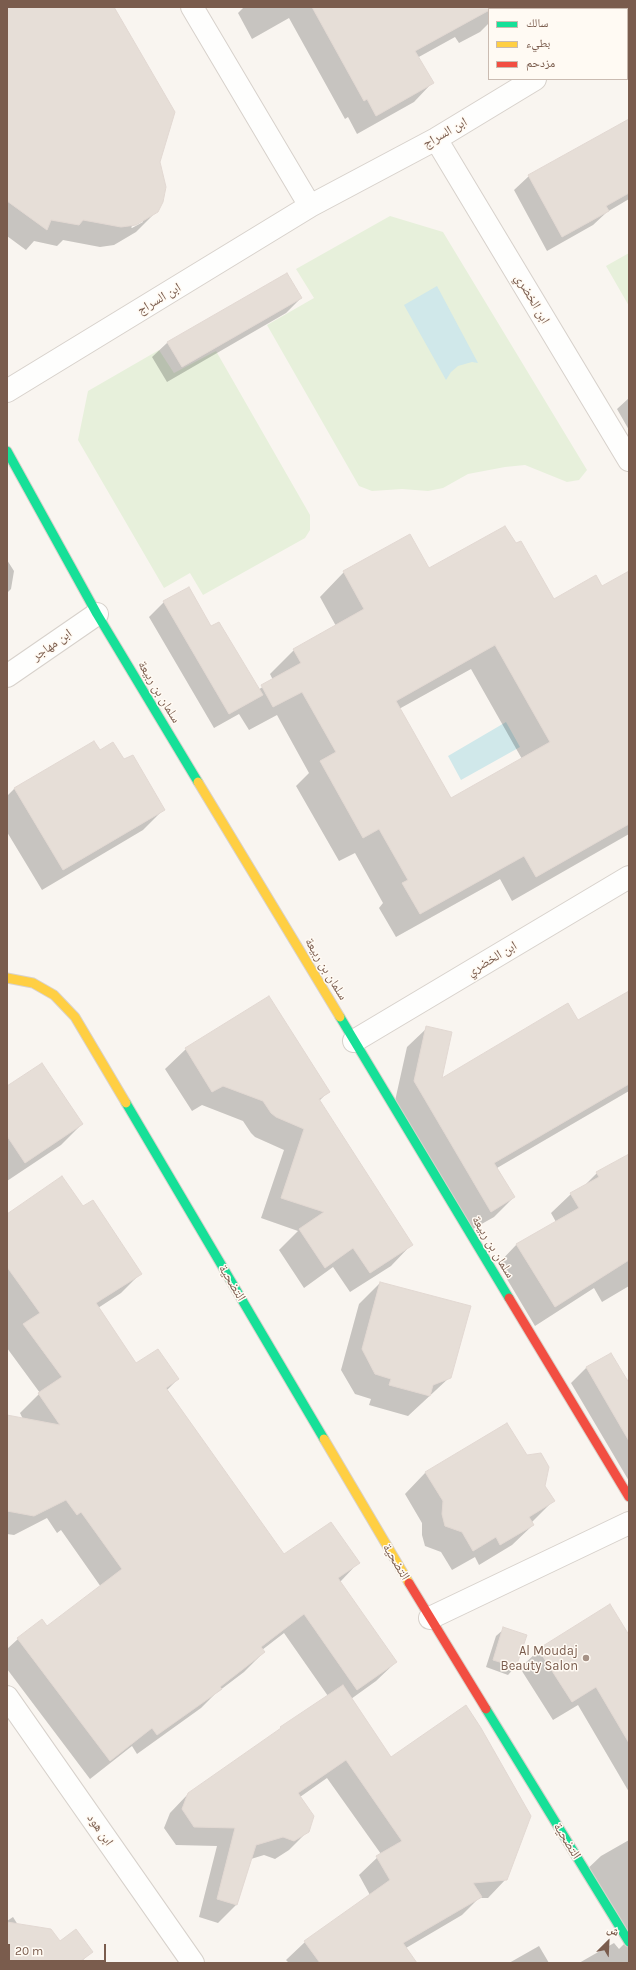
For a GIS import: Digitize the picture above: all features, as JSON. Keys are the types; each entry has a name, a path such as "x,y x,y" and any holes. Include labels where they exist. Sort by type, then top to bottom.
{"street":[{"path":"192,7 310,206"},
{"name":"ابن السراج","path":"7,391 310,206 436,139 534,80"},
{"name":"ابن الخضري","path":"436,139 629,460"},
{"name":"سلمان بن ربيعة","path":"7,451 97,614 629,1497"},
{"name":"ابن مهاجر","path":"7,676 97,614"},
{"name":"ابن الخضري","path":"354,1041 629,876"},
{"name":"التضحية","path":"7,978 33,983 54,995 75,1017 430,1618 629,1942"},
{"path":"430,1618 629,1523"},
{"name":"ابن هود","path":"7,1697 193,1963"}],"green space":[{"path":"390,216 443,232 587,470 579,480 567,482 525,465 468,474 443,488 428,491 402,489 372,491 359,486 267,325 314,298 296,269"},
{"path":"629,253 629,306 606,266"},
{"path":"159,350 174,373 216,351 310,515 310,530 305,538 203,595 190,573 164,588 78,440 88,391"}],"water":[{"path":"437,286 478,363 472,362 458,366 451,372 446,380 404,305"},
{"path":"506,722 520,747 461,780 448,756"}],"building":[{"path":"7,7 114,7 175,112 160,162 166,187 163,202 158,212 136,225 121,227 83,220 79,225 51,220 47,230 7,201"},
{"path":"312,7 495,7 488,8 488,11 415,51 434,83 376,116 367,99 364,101"},
{"path":"629,119 629,193 606,206 609,211 562,237 528,175"},
{"path":"287,273 302,298 182,367 167,342"},
{"path":"505,526 516,543 521,541 554,599 596,575 602,586 629,571 629,824 536,877 524,856 420,914 402,883 408,880 379,829 363,838 320,761 336,752 302,692 273,707 261,685 301,663 293,649 364,609 343,571 410,534 429,568","holes":["495,645 550,742 451,798 396,701"]},
{"path":"189,587 211,626 219,622 263,695 229,714 163,601"},
{"path":"94,741 100,750 113,742 124,759 133,755 165,810 63,870 14,788"},
{"path":"629,991 629,1084 494,1163 515,1197 491,1212 414,1081 426,1026 452,1032 442,1078 568,1003 578,1020"},
{"path":"269,996 330,1092 319,1099 413,1245 370,1273 353,1248 325,1268 299,1229 324,1212 281,1198 304,1129 276,1117 271,1113 263,1101 223,1086 212,1092 185,1048"},
{"path":"42,1063 83,1124 25,1163 7,1136 7,1086"},
{"path":"629,1154 629,1260 555,1307 516,1244 579,1208 570,1193 599,1177 596,1172"},
{"path":"62,1176 83,1206 93,1200 142,1274 96,1303 136,1363 158,1349 179,1379 166,1388 284,1554 331,1522 360,1563 338,1578 397,1662 357,1690 304,1614 261,1647 265,1652 220,1687 222,1689 157,1735 152,1728 110,1761 17,1638 42,1619 47,1626 122,1569 81,1512 77,1515 66,1500 34,1516 7,1511 7,1415 60,1425 38,1393 62,1377 23,1324 40,1313 7,1267 7,1214"},
{"path":"380,1282 471,1306 451,1378 433,1385 430,1396 389,1385 391,1379 375,1374 362,1349"},
{"path":"611,1353 629,1383 629,1441 586,1367"},
{"path":"507,1423 527,1455 541,1453 549,1467 545,1486 555,1501 529,1517 534,1525 500,1545 496,1537 473,1551 462,1532 445,1526 442,1514 443,1501 425,1472"},
{"name":"Al Moudaj Beauty Salon","path":"610,1604 629,1635 629,1743 596,1687 572,1702 538,1649"},
{"path":"503,1627 527,1635 516,1667 493,1660"},
{"path":"343,1685 391,1757 466,1705 481,1728 531,1816 507,1880 473,1883 482,1897 403,1943 417,1963 320,1963 304,1941 390,1880 376,1856 402,1841 346,1760 298,1793 314,1816 309,1832 294,1841 283,1837 256,1845 237,1905 217,1899 235,1828 194,1827 182,1809 188,1793 281,1728 280,1727"},
{"path":"7,1922 51,1929 60,1941 76,1929 93,1952 78,1963 7,1963"}],"traffic: fast":[{"path":"7,451 97,614 198,782"},
{"path":"340,1017 509,1298"},
{"path":"126,1103 324,1439"},
{"path":"486,1709 629,1942"}],"traffic: slow":[{"path":"198,782 340,1017"},
{"path":"7,978 33,983 54,995 75,1017 126,1103"},
{"path":"324,1439 409,1583"}],"traffic: jam":[{"path":"509,1298 629,1497"},
{"path":"409,1583 486,1709"}],"place":[{"name":"Al Moudaj Beauty Salon","path":"586,1658"}]}
